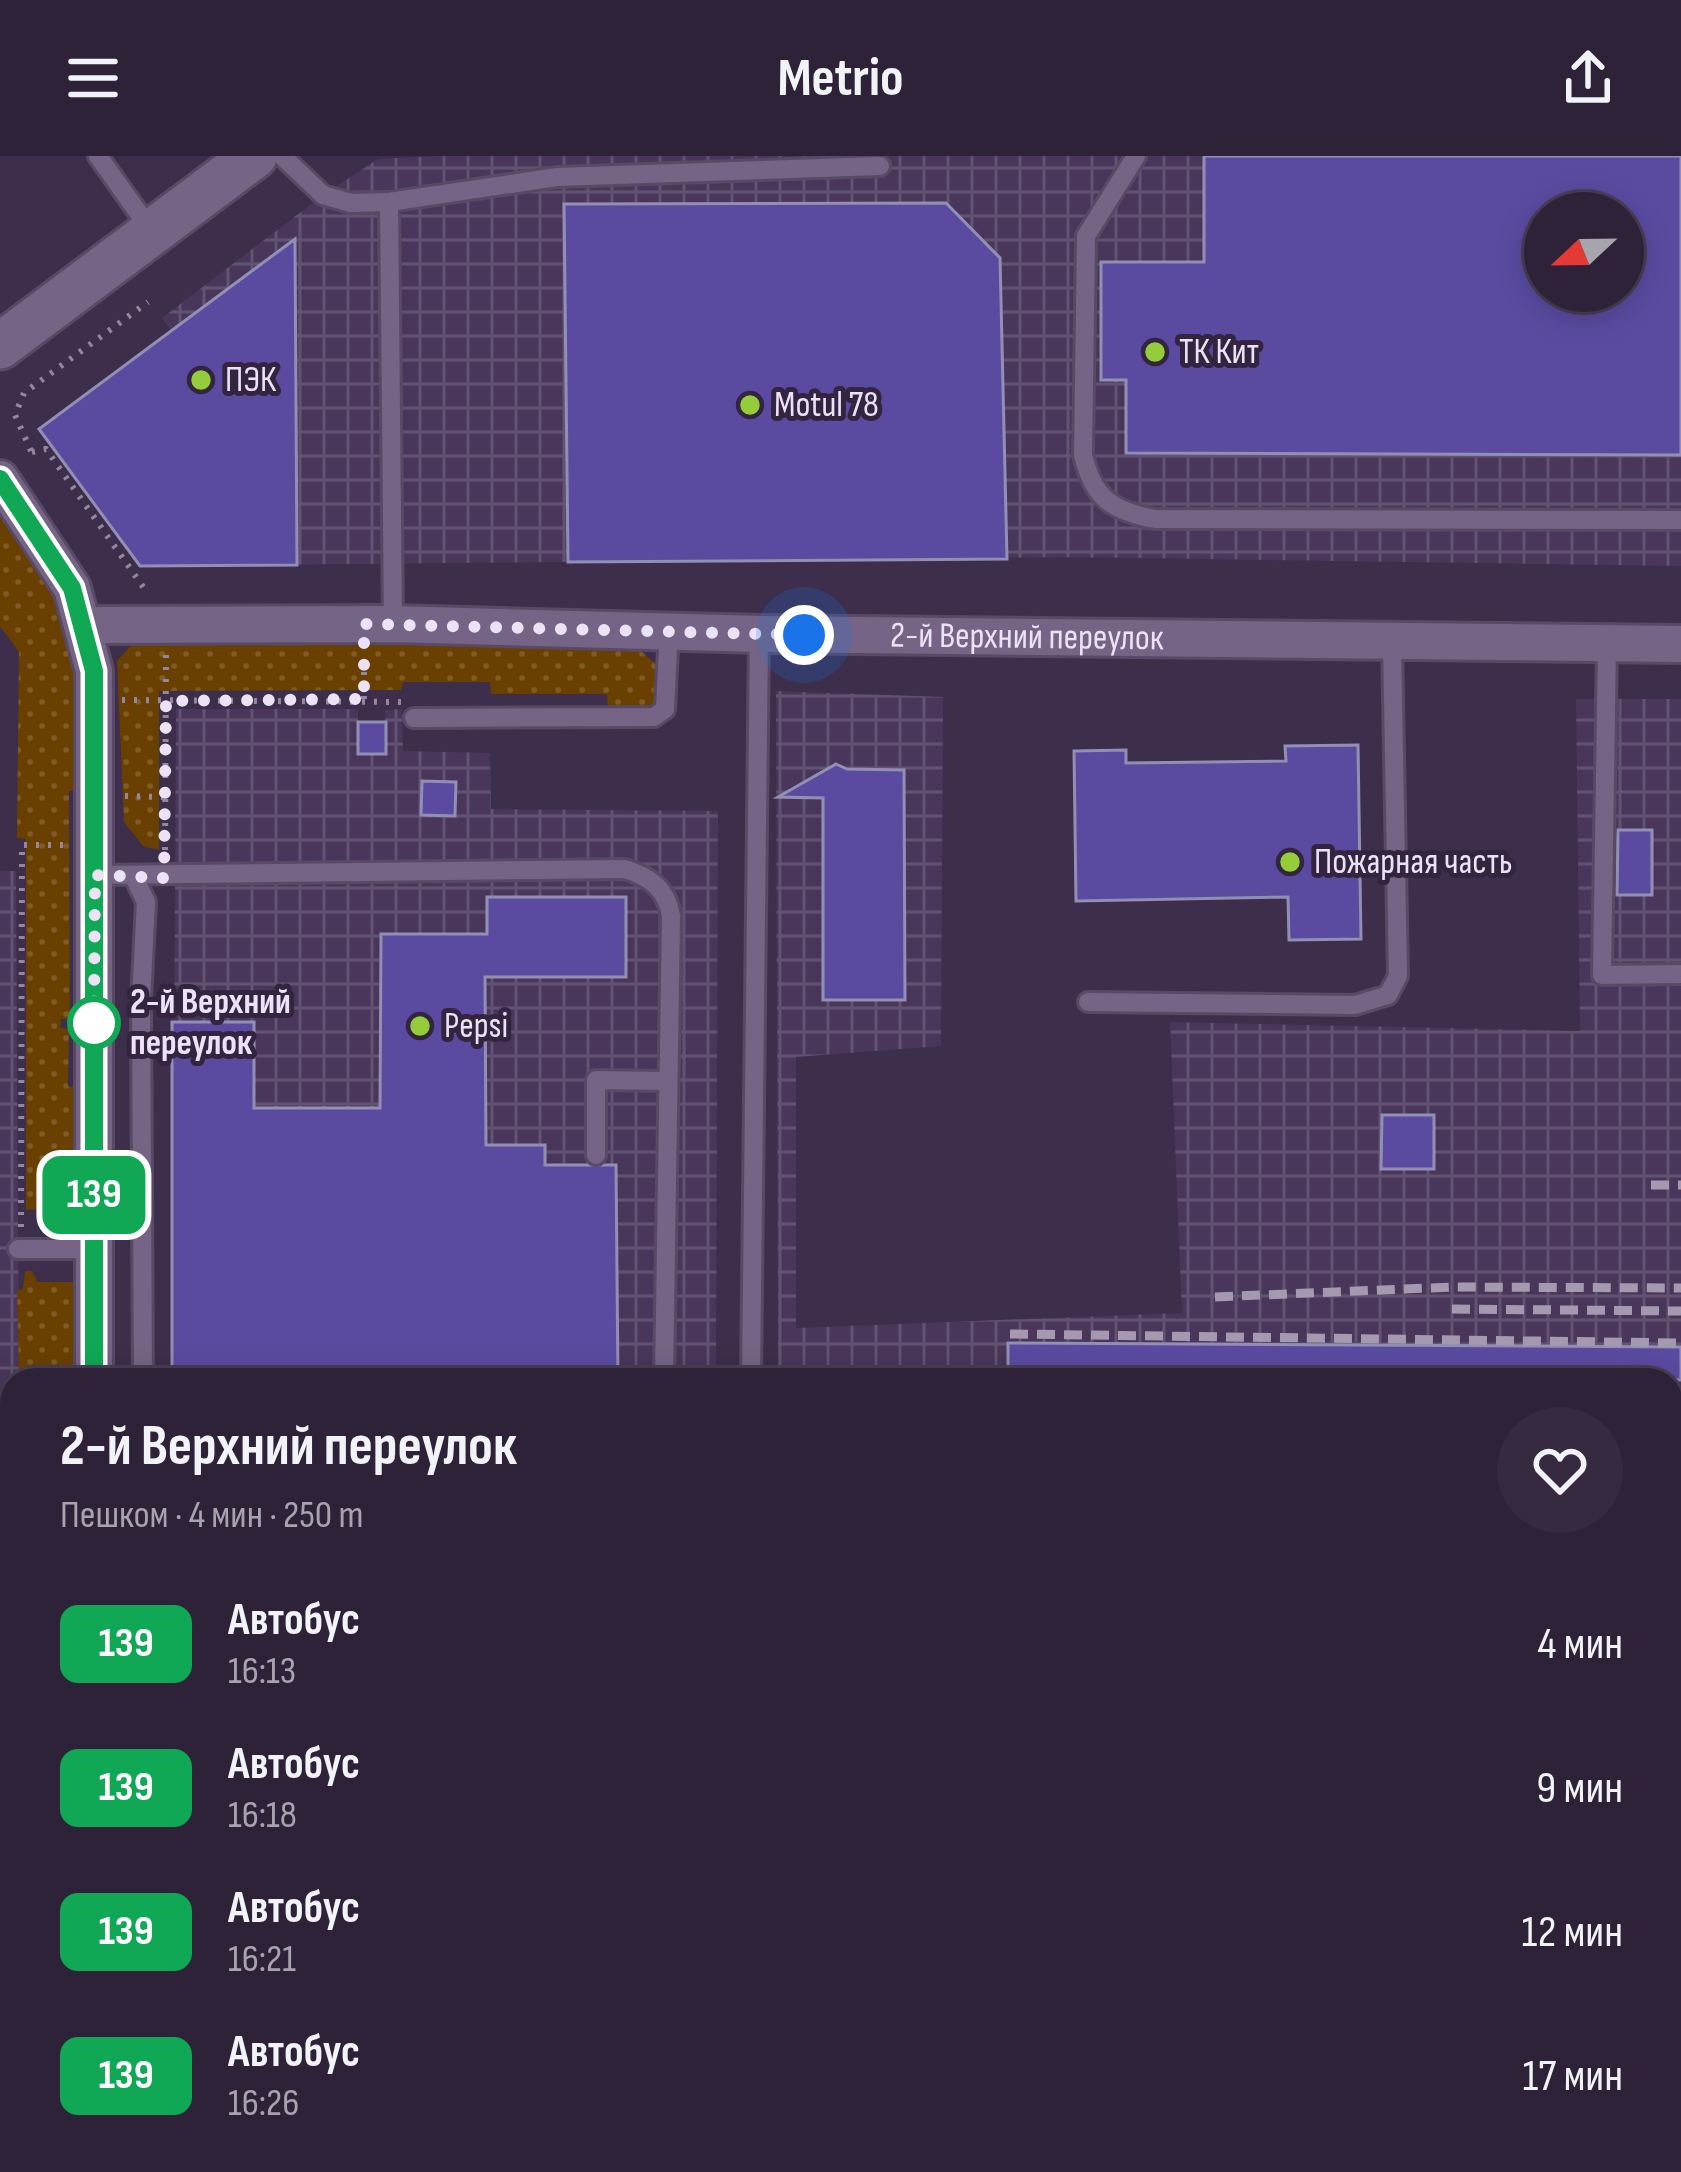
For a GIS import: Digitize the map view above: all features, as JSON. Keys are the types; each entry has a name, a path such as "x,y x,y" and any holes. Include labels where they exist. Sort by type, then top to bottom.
{"street":[{"path":"0,346 254,156"},
{"path":"8,471 72,588 86,625 94,699 94,1368"},
{"name":"2-й Верхний переулок","path":"86,625 379,624 669,628 759,634 1681,644"}],"lane":[{"path":"98,156 152,232"},
{"path":"281,156 323,195 351,203 389,202 557,177 880,166"},
{"path":"1136,156 1086,236 1083,454 1089,482 1106,504 1155,519 1681,520"},
{"path":"379,624 389,202"},
{"path":"414,718 654,717 665,709 669,628"},
{"path":"752,1368 759,634"},
{"path":"1088,1002 1355,1005 1388,995 1398,976 1392,642"},
{"path":"1607,645 1602,703 1602,975 1681,974"},
{"path":"95,875 638,873 662,891 671,916 664,1368"},
{"path":"134,877 146,902 141,1000 143,1368"},
{"path":"596,1155 596,1080 667,1081"},
{"path":"20,1249 94,1249"}],"path":[{"path":"32,452 15,415 24,393 148,302"},
{"path":"8,471 32,452 46,449 166,624 164,878"},
{"path":"364,699 379,624"},
{"path":"94,699 399,699 414,718"},
{"path":"125,796 165,797"},
{"path":"20,1249 22,844 72,845"}],"shaded area":[{"path":"436,156 1681,156 1681,566 1061,557 140,566 39,429 171,331 162,318 323,195 378,159"},
{"path":"0,510 43,570 59,604 72,656 76,709 77,790 69,791 70,1019 61,1019 60,1028 69,1029 68,1086 76,1087 74,1206 26,1210 26,839 17,838 19,652 0,626"},
{"path":"627,639 657,665 657,709 608,709 607,694 491,694 490,682 403,682 401,690 159,691 159,850 143,846 124,822 117,661 133,643"},
{"path":"776,691 943,697 941,1046 796,1057 796,1328 1182,1313 1170,1022 1580,1031 1576,699 1681,699 1681,1368 778,1368"},
{"path":"176,709 358,709 358,753 386,754 385,710 402,709 403,751 490,753 491,809 718,811 716,1368 172,1368"},
{"path":"0,871 16,871 19,1368 0,1368"},
{"path":"25,1271 32,1271 38,1282 76,1282 75,1368 19,1368 17,1290 23,1289"}],"building":[{"path":"1204,156 1681,156 1681,455 1126,453 1126,380 1101,380 1101,262 1204,262"},
{"path":"946,203 1000,258 1007,559 568,562 564,204"},
{"name":"ПЭК","path":"295,239 297,565 140,566 39,429"},
{"path":"358,722 386,722 386,754 358,754"},
{"path":"1358,745 1361,939 1289,940 1288,897 1076,901 1074,751 1126,750 1126,763 1286,761 1285,746"},
{"path":"836,764 847,769 904,770 905,1000 823,1000 823,798 778,797"},
{"path":"422,781 456,782 455,816 421,815"},
{"path":"1618,830 1652,830 1652,895 1617,895"},
{"path":"487,897 626,897 626,977 485,977 486,1145 545,1145 545,1165 616,1165 618,1368 172,1368 172,1022 254,1022 254,1108 380,1108 381,934 487,934"},
{"path":"1382,1115 1434,1115 1434,1169 1381,1169"},
{"path":"1008,1343 1681,1347 1681,1368 1008,1368"}],"railway":[{"path":"1651,1185 1681,1185"},
{"path":"1215,1297 1452,1287 1681,1288"},
{"path":"1452,1309 1681,1311"},
{"path":"1010,1334 1681,1343"}],"bus line":[{"name":"139","path":"0,479 72,588 86,625 94,671 94,1368"}],"place":[{"name":"ТК Кит","path":"1155,352"},
{"name":"ПЭК","path":"201,380"},
{"name":"Motul 78","path":"750,405"},
{"name":"Пожарная часть","path":"1290,862"},
{"name":"2-й Верхний переулок","path":"94,1023"},
{"name":"Pepsi","path":"420,1026"}],"route":[{"path":"94,1023 95,875 164,878 166,701 364,699 364,624 669,628 804,635"}]}
